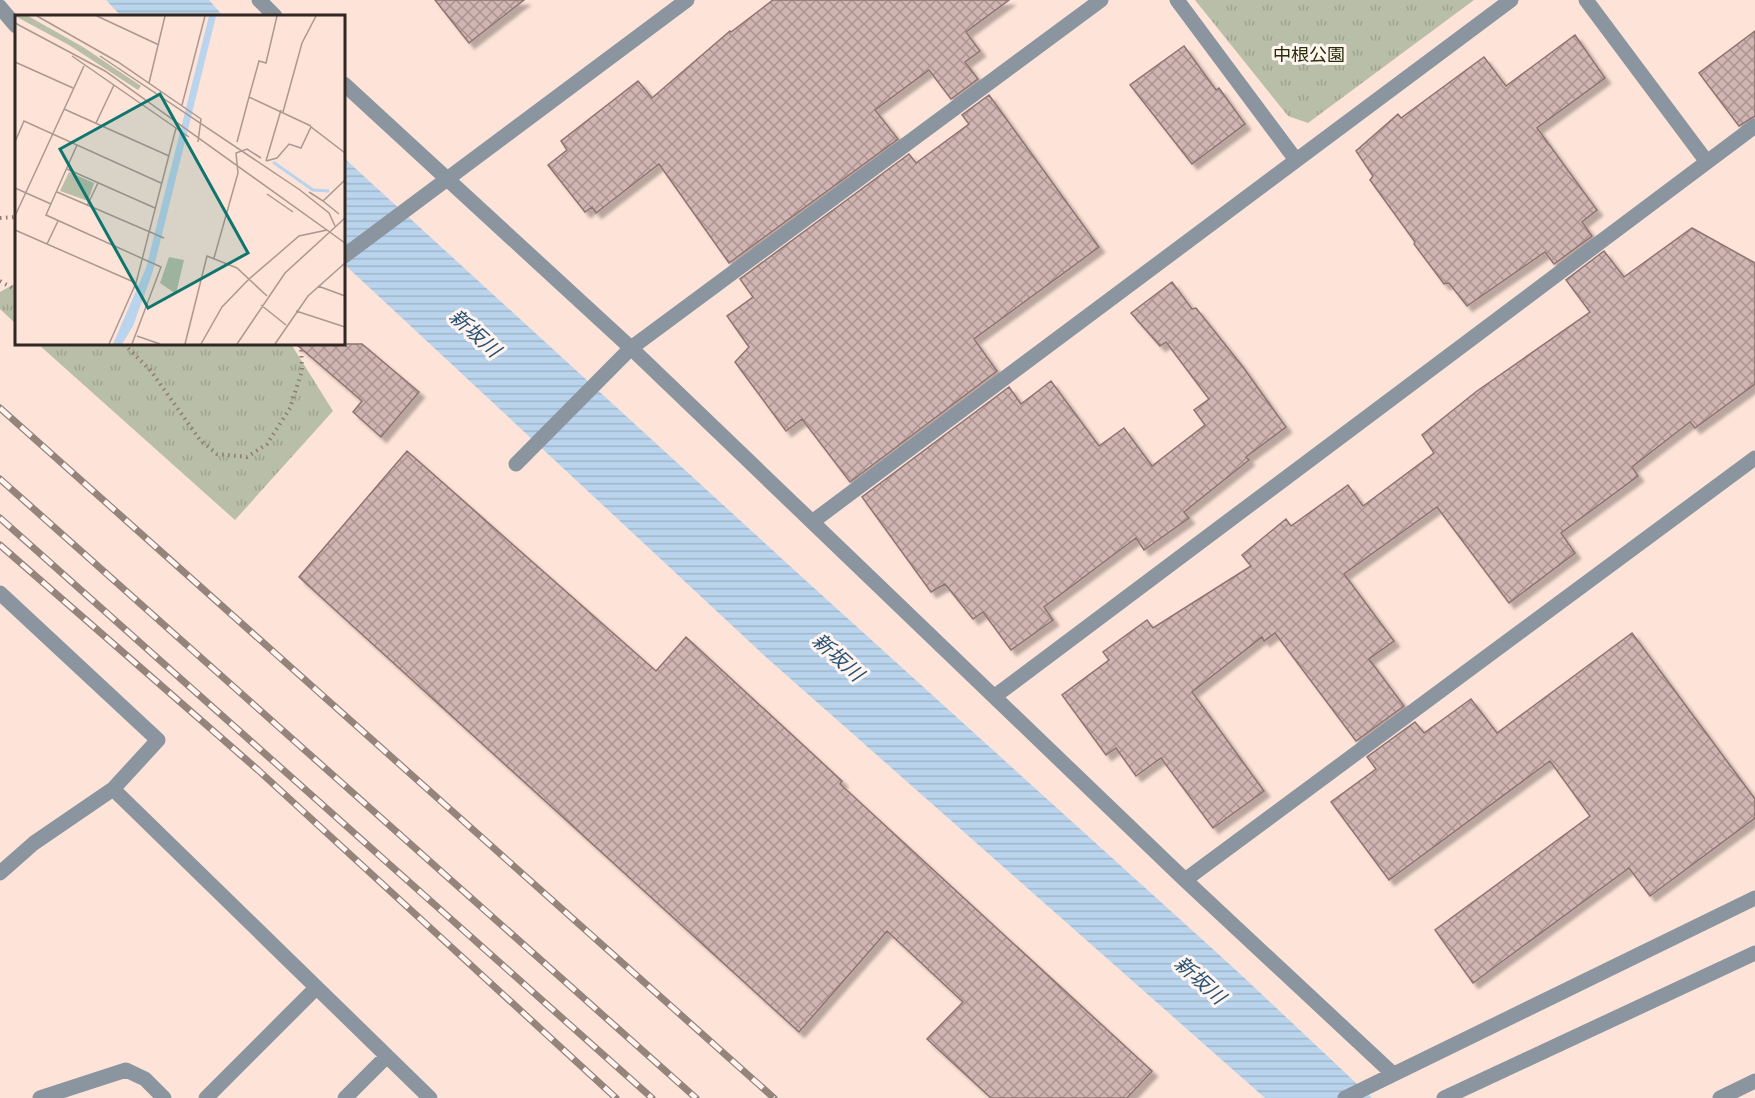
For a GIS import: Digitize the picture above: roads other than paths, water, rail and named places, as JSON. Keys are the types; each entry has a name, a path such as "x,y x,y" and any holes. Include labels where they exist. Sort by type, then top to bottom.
{"street":[{"path":"345,255 687,0"},
{"path":"516,464 631,348 1101,0"},
{"path":"1177,0 1296,160"},
{"path":"812,522 1511,0"},
{"path":"1586,0 1707,162"},
{"path":"0,7 15,25"},
{"path":"345,85 631,348 1185,880 1393,1074"},
{"path":"995,696 1755,126"},
{"path":"1185,880 1755,458"},
{"path":"0,593 158,740 113,789 34,843 0,873"},
{"path":"113,789 430,1098"},
{"path":"1345,1098 1755,898"},
{"path":"1444,1098 1755,953"},
{"path":"206,1098 316,988"},
{"path":"345,1098 387,1056"},
{"path":"40,1098 126,1070 145,1079 164,1098"},
{"path":"1719,1098 1755,1081"}],"water":[{"path":"106,0 209,0 222,15 120,15"},
{"name":"新坂川","path":"345,159 1237,971 1372,1098 1265,1098 767,658 345,265"}],"railway":[{"path":"0,408 774,1098"},
{"path":"0,479 696,1098"},
{"path":"0,518 652,1098"},
{"path":"0,545 258,770 616,1098"}],"park label":[{"name":"中根公園","path":"1309,54"}]}
